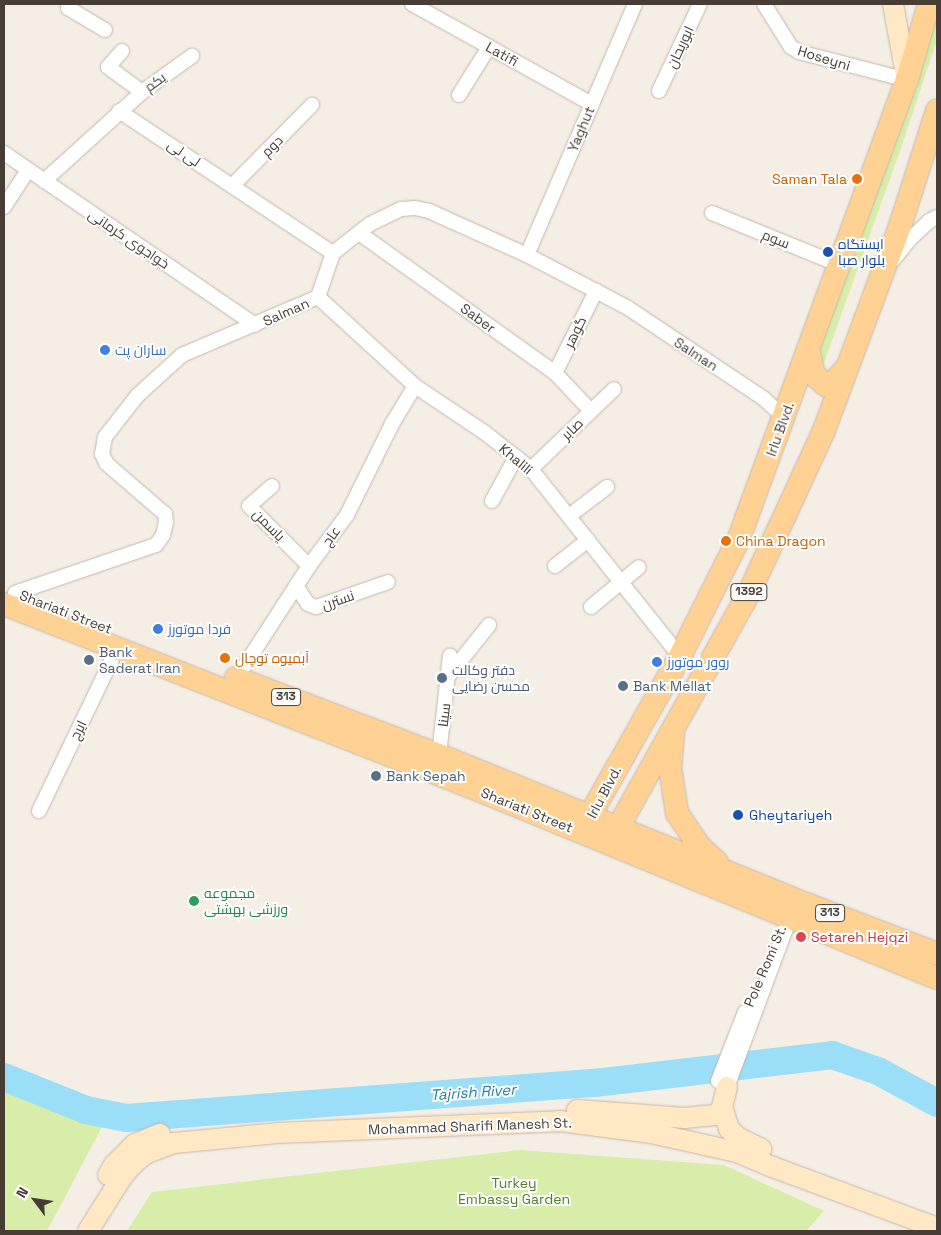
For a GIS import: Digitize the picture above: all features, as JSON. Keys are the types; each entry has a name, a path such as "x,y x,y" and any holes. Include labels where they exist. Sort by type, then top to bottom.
{"main road":[{"name":"Irlu Blvd.","path":"587,825 680,656 739,538 907,80 929,4"},
{"name":"Irlu Blvd.","path":"613,835 712,662 749,593 823,433 884,270 933,148 937,111"},
{"path":"808,349 810,365 814,375 826,385 834,382 850,362"},
{"name":"Shariati Street","path":"7,595 117,649 613,835 787,915 937,978"},
{"name":"Shariati Street","path":"7,595 439,755 587,825"},
{"path":"674,726 670,767 678,813 699,846 725,870"},
{"name":"Shariati Street","path":"613,835 725,870 793,899 937,954"}],"street":[{"path":"68,4 68,8 105,30"},
{"name":"Latifi","path":"412,4 592,104"},
{"name":"Yaghut","path":"527,255 636,4"},
{"name":"ابوریحان","path":"659,91 700,4"},
{"name":"Hoseyni","path":"764,4 791,47 799,52 907,80"},
{"path":"893,4 907,80"},
{"path":"459,95 489,46"},
{"path":"122,51 108,67 142,92"},
{"name":"یکم","path":"120,111 142,92 192,56"},
{"name":"دوم","path":"232,186 312,105"},
{"path":"44,181 120,111"},
{"name":"لی لی","path":"120,111 333,253"},
{"name":"خواجوی کرمانی","path":"4,153 255,326"},
{"path":"4,207 28,170"},
{"name":"Salman","path":"7,595 156,545 163,535 166,522 165,514 107,464 102,454 105,437 138,396 182,355 255,326 318,297 333,253 359,232 389,213 400,209 415,208 430,211 527,255 628,308 763,398 784,417"},
{"name":"سوم","path":"712,213 840,265"},
{"path":"884,270 910,239 929,222 937,218"},
{"name":"Saber","path":"359,232 555,373 591,411"},
{"name":"گوهر","path":"555,373 596,291"},
{"name":"Khalili","path":"318,297 415,386 531,469 680,656"},
{"name":"عاج","path":"236,679 309,566 346,515 392,424 415,386"},
{"name":"صابر","path":"531,469 614,389"},
{"path":"492,501 516,457"},
{"name":"یاسمن","path":"272,486 249,506 309,566"},
{"path":"569,516 607,487"},
{"path":"555,566 588,540"},
{"path":"591,607 639,567"},
{"name":"نسترن","path":"296,586 308,604 316,607 388,582"},
{"path":"450,675 490,625"},
{"name":"ایرج","path":"39,811 117,649"},
{"name":"سینا","path":"439,755 450,675 450,656"},
{"name":"Pole Romi St.","path":"716,1115 722,1084 787,915"},
{"name":"Mohammad Sharifi Manesh St.","path":"74,1231 114,1165 124,1153 135,1144 150,1136 182,1129 279,1121 588,1110 685,1118 716,1115"},
{"path":"716,1115 718,1134 738,1145"},
{"name":"Mohammad Sharifi Manesh St.","path":"88,1231 122,1176 132,1165 145,1154 174,1143 277,1133 560,1121 738,1145 937,1218"},
{"name":"Mohammad Sharifi Manesh St.","path":"738,1145 773,1167 937,1228"}],"green space":[{"path":"937,12 937,40 901,148 824,363 814,363"},
{"path":"4,1090 15,1096 103,1125 47,1231 4,1231"},
{"name":"Turkey Embassy Garden","path":"520,1150 724,1165 824,1211 806,1231 127,1231 152,1192"}],"waterway":[{"name":"Tajrish River","path":"4,1077 86,1110 126,1118 595,1083 832,1055 878,1071 937,1103"}],"place":[{"name":"Saman Tala","path":"857,179"},
{"name":"ایستگاه بلوار صبا","path":"828,252"},
{"name":"ساران پت","path":"105,350"},
{"name":"China Dragon","path":"726,541"},
{"name":"فردا موتورز","path":"158,629"},
{"name":"آبمیوه توچال","path":"225,658"},
{"name":"Bank Saderat Iran","path":"89,660"},
{"name":"روور موتورز","path":"657,662"},
{"name":"دفتر وکالت محسن رضایی","path":"442,678"},
{"name":"Bank Mellat","path":"623,686"},
{"name":"Bank Sepah","path":"376,776"},
{"name":"Gheytariyeh","path":"738,815"},
{"name":"مجموعه ورزشی بهشتی","path":"194,901"},
{"name":"Setareh Hejqzi","path":"801,937"}]}
